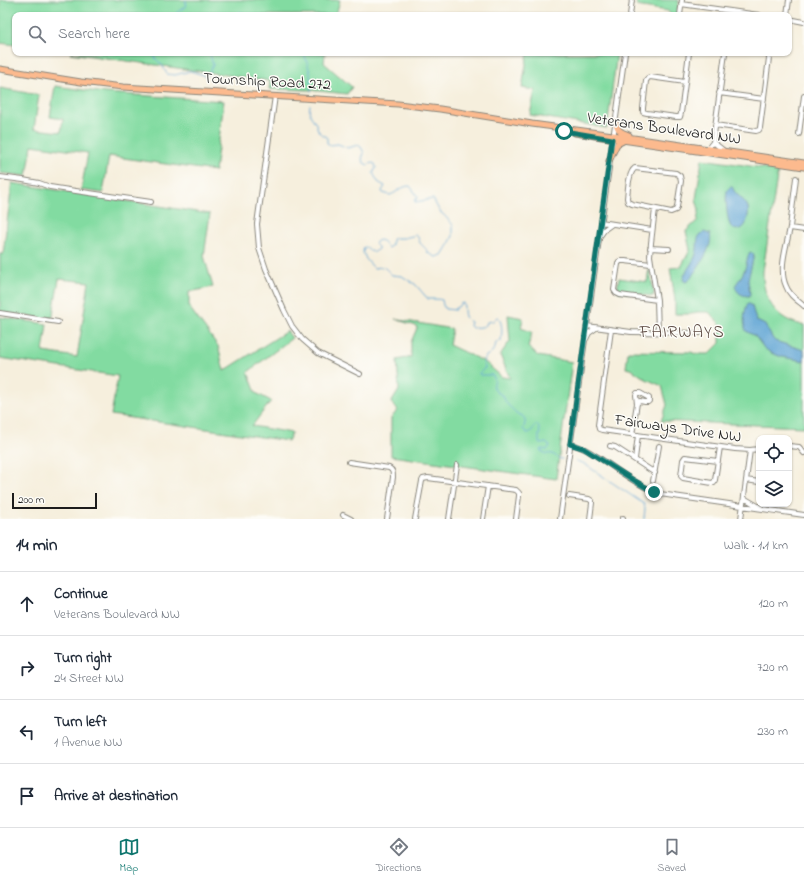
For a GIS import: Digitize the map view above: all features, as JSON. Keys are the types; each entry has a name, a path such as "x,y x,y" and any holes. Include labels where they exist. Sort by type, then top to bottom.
{"main road":[{"name":"Township Road 272","path":"0,69 69,81 123,87 398,104 440,109 532,124"},
{"path":"615,121 617,129 621,132 641,139"},
{"name":"Veterans Boulevard NW","path":"532,124 564,131 641,139 804,163"},
{"name":"Veterans Boulevard NW","path":"613,137 624,141 804,167"},
{"path":"610,161 617,144 624,141"}],"street":[{"path":"630,12 632,0"},
{"path":"787,12 789,0"},
{"path":"680,12 682,2 737,12"},
{"path":"792,20 804,22"},
{"path":"560,519 625,56"},
{"path":"685,82 650,77 648,78 646,81 643,112 676,117 680,116 689,56"},
{"path":"706,149 713,142 725,56"},
{"path":"715,125 756,131 759,130 769,56"},
{"path":"719,93 764,99"},
{"path":"275,96 257,224 259,248 266,269 284,310 292,326 302,339 318,352 360,374"},
{"path":"799,134 804,96"},
{"path":"713,142 721,149 726,151"},
{"path":"637,168 676,173 680,176 681,181 677,209 674,212 655,209 632,204 627,200 632,169 637,168"},
{"path":"0,177 39,183 50,187 68,190 151,202"},
{"path":"796,178 783,273 789,292 803,304"},
{"path":"655,209 650,248 651,264 658,300 658,332"},
{"path":"601,222 652,230"},
{"path":"598,240 605,229 612,224"},
{"path":"790,228 804,230"},
{"path":"650,248 669,249"},
{"path":"651,264 620,261 618,264 614,290 620,295 658,300"},
{"path":"0,313 58,322"},
{"path":"586,326 636,332 700,334"},
{"path":"584,342 589,333 596,328"},
{"name":"Fairways Drive NW","path":"611,330 598,427 599,429 750,450 741,519"},
{"path":"633,458 636,404"},
{"path":"570,444 583,448 654,492 669,496 804,515"},
{"path":"610,446 615,447 655,473"},
{"path":"654,481 659,446"},
{"path":"792,446 799,448 804,453"},
{"path":"718,461 685,457 682,460 681,476 683,478 713,482 715,480 718,461 720,447"},
{"path":"750,450 756,449"},
{"path":"349,462 391,469 393,477 387,519"},
{"path":"449,519 457,465"},
{"path":"415,519 421,484 423,479 428,478 516,490 519,496 516,519"},
{"path":"746,480 756,482"},
{"path":"483,519 488,486"},
{"path":"569,496 589,499 592,501 590,519"},
{"path":"744,498 766,510"},
{"path":"343,515 351,519"}],"green space":[{"path":"0,0 340,0 337,12 12,12 12,45 0,43"},
{"path":"637,0 679,0 677,12 669,12 636,6"},
{"path":"91,56 325,56 324,63 352,87 347,94 310,90 269,89 270,81"},
{"path":"527,56 617,56 607,128 530,115 535,90 522,88"},
{"path":"55,86 105,93 224,101 215,171 109,156 103,193 81,190 88,153 32,145 27,176 0,173 0,88 39,95 34,129 61,132 63,119 50,117"},
{"path":"702,159 778,170 763,271 763,281 768,299 778,313 794,323 804,325 804,427 661,421 667,405 662,386 646,379 631,369 626,368 628,351 691,352 696,354 709,354 720,343 720,324 709,312 675,314 675,299 670,268 681,267 690,250 686,231 697,221 699,210 696,199"},
{"path":"12,183 210,214 204,256 213,287 189,292 189,307 218,346 224,371 287,331 292,338 248,372 256,393 271,401 252,426 292,433 288,441 111,415 118,376 0,358 0,317 47,324 43,352 77,357 89,282 59,279 52,320 0,312 0,254 3,254"},
{"path":"649,268 654,293 653,296 620,292 617,290 619,278 647,282"},
{"path":"508,315 523,318 521,328 532,332 528,347 538,356 572,362 556,479 391,456 391,418 398,410 391,403 399,390 397,360 411,357 411,342 417,328 416,326 395,319 452,329 449,345 485,362 502,377 510,378 500,355 510,341"}],"water":[{"path":"731,186 748,207 746,223 739,230 734,229 730,225 728,218 726,194 727,190"},
{"path":"704,232 710,234 710,245 690,279 685,282 683,280 684,276 696,254 699,236"},
{"path":"750,252 754,255 748,280 749,296 740,294 735,286 744,271"},
{"path":"748,303 752,306 757,321 765,325 775,341 804,350 804,361 782,357 771,353 764,348 755,336 746,331 744,317"}],"waterway":[{"path":"178,12 185,7 186,0"},
{"path":"154,56 162,65 167,74 175,75 190,71 208,75 213,65 211,56"},
{"path":"305,56 310,72 311,91"},
{"path":"310,105 310,115 319,132 326,137 327,143 330,145 338,144 348,148 358,145 361,147 364,153 362,159 364,163 368,165 372,163 375,164 376,168 373,173 378,182 385,186 382,191 383,193 390,195 404,187 410,186 418,197 415,202 433,199 440,212 453,225 453,236 450,242 442,255 436,257 428,253 416,235 404,238 393,238 392,245 388,248 379,240 375,243 378,247 375,252 365,247 363,252 366,259 374,268 382,267 392,275 402,276 415,284 428,299 442,300 445,309 455,310 455,308 463,303 465,316 471,322 470,326 472,328 484,326 487,322 493,321 498,317 502,331 501,341 496,342 495,348 486,356 483,364 485,368 479,373 480,375 492,375 494,377 495,390 503,396 507,404 516,414 524,417 525,423 523,429 527,433 531,432 535,425 538,425 540,433 539,443 546,443 550,446 547,450 540,450 562,459"},
{"path":"576,461 583,463 644,504 644,519"}],"district":[{"name":"FAIRWAYS","path":"682,332"}],"route":[{"path":"564,131 612,139 570,444 583,448 594,454 654,492"}]}
